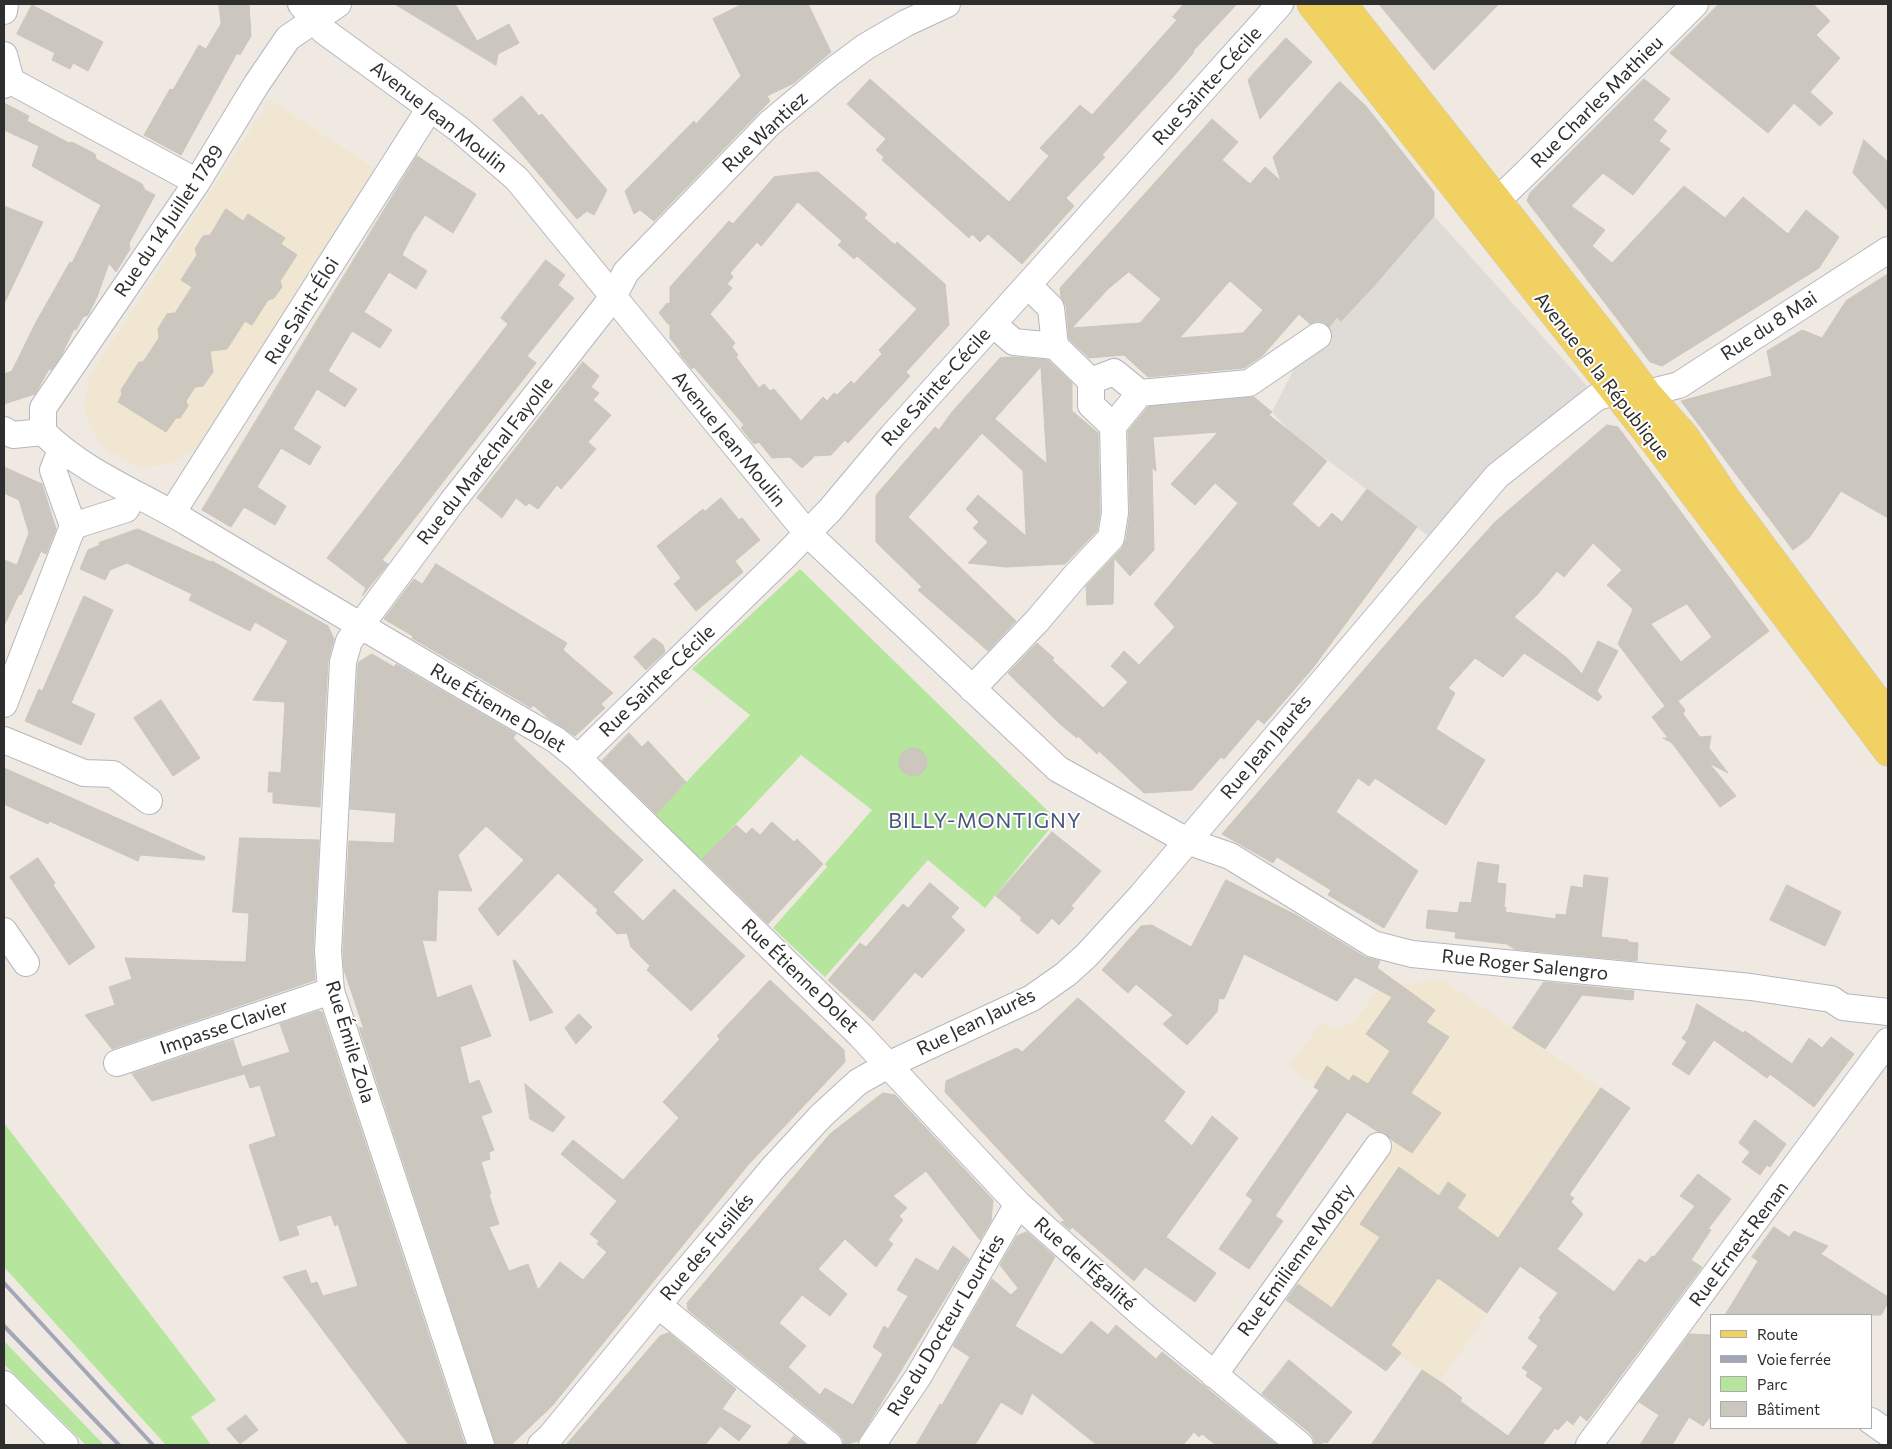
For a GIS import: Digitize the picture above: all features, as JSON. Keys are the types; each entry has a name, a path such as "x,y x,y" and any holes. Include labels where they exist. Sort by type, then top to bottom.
{"main road":[{"name":"Avenue de la République","path":"1311,4 1685,436 1727,499 1888,715"},
{"name":"Avenue de la République","path":"1343,4 1616,392 1888,752"}],"street":[{"path":"4,11 5,4"},
{"name":"Rue du 14 Juillet 1789","path":"74,526 53,470 52,441 43,408 197,182 256,85 288,38 307,12 338,4"},
{"name":"Rue Wantiez","path":"613,297 626,272 770,123 830,73 865,47 906,23 947,4"},
{"name":"Rue Sainte-Cécile","path":"578,758 830,510 893,435 1280,4"},
{"name":"Rue Charles Mathieu","path":"1488,208 1695,4"},
{"name":"Avenue Jean Moulin","path":"307,12 324,30 460,130 517,179 807,533 1058,769 1187,841"},
{"path":"4,55 8,83 197,182"},
{"name":"Rue Saint-Éloi","path":"172,513 430,108"},
{"name":"Rue du 8 Mai","path":"1616,392 1647,393 1679,385 1888,250"},
{"path":"1028,285 1051,308 1055,346"},
{"name":"Rue du Maréchal Fayolle","path":"360,626 452,502 613,297"},
{"path":"993,324 1014,342 1055,346 1091,381 1091,405 1113,426"},
{"path":"1091,381 1114,372 1140,393 1250,383 1318,336"},
{"name":"Rue Jean Jaurès","path":"888,1065 1032,998 1066,974 1087,955 1141,896 1498,476 1597,397 1616,392"},
{"path":"972,688 1037,621 1111,538 1115,513 1113,426 1140,393"},
{"path":"4,430 13,435 52,441"},
{"name":"Rue Étienne Dolet","path":"52,441 135,494 172,513 360,626 556,740 578,758 861,1036 888,1065"},
{"path":"4,704 74,526 126,509 135,494"},
{"name":"Rue Émile Zola","path":"360,626 349,641 343,662 328,951 331,991 481,1445"},
{"path":"4,740 84,773 113,774 149,801"},
{"name":"Rue Roger Salengro","path":"1187,841 1230,856 1373,944 1412,954 1751,987 1831,999 1843,1006 1888,1012"},
{"path":"4,931 26,963"},
{"name":"Impasse Clavier","path":"117,1063 331,991"},
{"name":"Rue Ernest Renan","path":"1589,1445 1701,1312 1888,1041"},
{"name":"Rue de l'Égalité","path":"888,1065 1018,1204 1145,1317 1300,1445"},
{"name":"Rue des Fusillés","path":"541,1445 550,1437 773,1168 821,1116 858,1082 888,1065"},
{"name":"Rue Emilienne Mopty","path":"1214,1374 1378,1146"},
{"name":"Rue du Docteur Lourties","path":"872,1445 918,1376 1018,1204"},
{"path":"658,1305 829,1445"},
{"path":"4,1384 65,1445"},
{"path":"1872,1423 1888,1433"}],"shaded area":[{"path":"270,100 375,169 197,450 167,464 143,468 122,459 104,447 92,431 84,408 89,377"},
{"path":"1434,216 1597,397 1439,544 1288,430 1272,412 1315,328 1331,311 1341,321"},
{"path":"1442,980 1630,1108 1439,1383 1296,1283 1395,1140 1289,1067 1321,1023 1335,1029 1355,1022 1380,987"}],"green space":[{"path":"800,569 1057,820 985,908 928,860 825,977 773,928 827,867 825,864 872,810 801,755 701,861 654,816 750,715 692,669"},
{"path":"4,1123 216,1400 191,1417 211,1445 166,1445 4,1267"},
{"path":"4,1341 104,1445 86,1445 4,1364"}],"building":[{"path":"219,4 249,4 251,36 240,55 237,53 181,155 144,135 170,89 173,90 199,45 206,49 221,24"},
{"path":"395,4 455,4 477,41 509,24 519,43 498,54 496,65"},
{"path":"743,4 808,4 831,52 794,83 767,96 770,101 654,221 640,210 634,214 625,191 694,121 696,124 741,76 713,19"},
{"path":"1184,4 1237,4 1102,155 1105,157 1066,198 1074,206 1022,264 988,234 980,242 972,234 969,238 882,160 884,157 876,150 886,139 847,104 870,79 1009,202 1049,156 1040,148 1080,105 1092,115 1177,20 1173,17"},
{"path":"1379,4 1499,4 1434,70"},
{"path":"1719,4 1813,4 1830,21 1816,35 1840,58 1810,92 1833,113 1820,126 1794,103 1768,133 1670,53"},
{"path":"32,5 103,42 88,71 73,63 70,69 52,60 55,53 17,34"},
{"path":"1286,38 1312,62 1260,119 1248,80"},
{"path":"1644,79 1670,99 1653,120 1667,131 1659,141 1670,149 1633,195 1603,173 1571,206 1605,230 1592,246 1612,263 1684,186 1725,218 1743,197 1788,234 1806,210 1839,237 1819,268 1662,366 1650,362 1527,201 1530,193"},
{"path":"1340,82 1365,105 1434,192 1434,216 1341,321 1337,317 1329,327 1324,322 1317,321 1310,324 1299,314 1262,356 1244,368 1148,377 1124,355 1089,358 1069,339 1066,306 1061,297 1060,288 1212,119 1238,142 1222,160 1250,184 1265,167 1281,181 1273,157","holes":["1129,272 1161,299 1140,323 1072,328 1108,289","1230,281 1263,310 1243,333 1180,338"]},
{"path":"522,96 539,116 542,114 607,190 594,215 587,211 577,219 493,120"},
{"path":"4,103 29,116 27,121 95,154 96,159 142,184 145,190 155,195 129,243 130,249 116,272 109,263 97,297 88,315 83,317 76,330 74,329 61,356 51,370 49,369 35,394 4,404 4,374 12,371 35,324 70,262 72,263 101,205 32,166 39,146 4,130"},
{"path":"1864,140 1888,162 1888,211 1853,173"},
{"path":"417,156 476,194 453,233 425,215 402,255 427,271 416,289 389,272 364,312 392,330 380,348 352,331 328,371 357,389 345,407 317,389 293,429 321,447 310,465 281,448 257,487 286,506 275,525 244,507 231,527 202,510"},
{"path":"818,172 867,214 864,218 895,245 897,242 945,284 949,325 906,372 910,376 848,443 845,440 831,455 813,456 802,468 790,457 772,458 759,442 754,444 741,428 744,425 694,367 692,369 679,353 681,352 670,338 670,324 659,313 667,303 670,304 670,287 729,221 733,224 774,177","holes":["798,202 842,241 838,245 854,259 857,256 917,309 879,350 882,354 854,384 851,381 837,395 834,393 827,401 823,397 801,421 774,389 770,391 764,384 759,388 736,357 738,355 732,347 735,343 710,314 732,288 727,284 733,277 730,273 757,242 761,246"]},
{"path":"4,206 43,222 4,304"},
{"path":"226,209 243,221 248,214 285,238 281,244 297,255 280,281 282,287 274,298 268,300 252,325 245,321 227,349 210,351 213,372 203,386 195,387 186,401 188,406 180,418 176,418 166,432 118,402 122,394 121,390 139,362 143,362 159,338 158,329 167,314 175,313 192,287 181,280 197,255 195,249 203,236 210,235"},
{"path":"546,260 565,275 558,285 574,298 527,356 536,363 382,560 388,564 362,596 366,588 327,558 508,324 501,318"},
{"path":"1888,274 1888,518 1841,491 1809,538 1793,550 1681,401 1772,376 1767,351 1802,330 1822,338 1846,301"},
{"path":"1014,357 1048,360 1072,383 1072,411 1098,433 1100,512 1097,531 1065,564 1006,567 968,563 988,542 973,528 979,522 966,509 978,495 1026,536 1023,471 982,433 908,517 1016,621 988,651 918,590 922,587 876,542 876,495 935,427 939,430 952,412 1000,358","holes":["1041,367 1047,464 995,419"]},
{"path":"583,362 599,376 591,387 599,393 593,400 611,415 588,442 596,449 561,489 557,485 538,509 529,503 526,506 516,498 502,518 477,498"},
{"path":"1254,397 1272,412 1269,415 1327,461 1292,504 1319,528 1332,513 1342,522 1367,489 1417,527 1312,669 1264,724 1258,719 1224,759 1221,757 1192,790 1144,793 1099,751 1097,754 1078,736 1077,738 1060,724 1008,673 1037,643 1054,658 1052,660 1103,708 1128,682 1111,666 1124,651 1139,665 1175,627 1154,604 1238,503 1215,483 1195,505 1171,484 1218,432 1153,437 1156,471 1152,468 1154,550 1130,576 1114,558 1113,604 1087,605 1086,586 1122,548 1126,540 1130,513 1128,431 1148,407"},
{"path":"1607,425 1618,427 1769,631 1678,701 1685,710 1683,714 1700,737 1711,736 1709,748 1728,773 1709,763 1736,796 1720,807 1672,743 1663,738 1668,738 1652,717 1665,706 1618,644 1633,609 1607,585 1622,570 1593,543 1564,577 1557,571 1537,595 1514,617 1567,658 1582,674 1598,641 1618,651 1597,691 1602,697 1598,701 1524,653 1503,677 1475,658 1448,688 1455,693 1436,729 1485,760 1446,825 1375,778 1369,786 1358,778 1336,812 1418,871 1384,928 1328,895 1331,890 1277,857 1273,863 1222,834 1419,606 1495,522","holes":["1687,604 1712,637 1681,662 1651,624"]},
{"path":"4,467 42,484 56,529 46,554 41,551 21,595 19,594 4,626 4,560 17,565 29,533 19,500 4,493"},
{"path":"721,498 739,520 742,518 760,540 735,561 743,572 696,611 674,584 681,578 657,546 703,509 705,511"},
{"path":"138,529 212,561 328,626 334,639 328,661 320,807 273,803 273,792 268,792 269,772 281,773 285,702 253,700 288,641 255,622 250,631 189,600 192,594 127,563 110,570 105,580 80,569 88,550 100,545 99,543"},
{"path":"436,564 567,643 563,650 613,693 601,704 605,708 575,736 548,718 533,705 531,708 412,638 413,636 384,619 414,579 422,584"},
{"path":"84,596 113,610 71,703 95,714 81,745 25,721 39,689 42,691"},
{"path":"654,638 663,645 665,652 646,670 634,657"},
{"path":"372,654 394,667 396,664 516,734 513,738 643,860 613,892 643,921 674,889 745,956 691,1011 647,970 650,966 631,947 627,933 617,934 596,913 598,910 558,873 498,936 478,909 524,860 486,826 458,855 472,891 438,890 436,941 422,940 437,998 471,985 491,1036 460,1047 469,1084 479,1080 492,1112 481,1116 494,1150 489,1152 490,1159 481,1162 491,1194 489,1195 499,1224 489,1227 509,1271 528,1264 538,1290 560,1262 583,1280 607,1252 597,1244 599,1241 590,1234 617,1201 561,1154 573,1140 623,1180 679,1118 663,1102 720,1039 717,1036 770,980 844,1050 845,1062 748,1165 552,1406 511,1445 496,1445 359,1027 364,1029 344,970 343,951 349,841 394,843 396,813 350,809 358,664"},
{"path":"161,700 200,758 173,776 134,718"},
{"path":"629,733 642,747 648,741 686,782 656,814 602,761"},
{"path":"913,748 923,752 927,762 923,772 913,776 903,772 899,762 903,752"},
{"path":"4,768 205,857 204,860 140,855 138,861 49,821 48,824 19,811 4,804"},
{"path":"772,822 794,842 797,839 823,864 768,924 702,859 736,825 746,834 752,828 760,835"},
{"path":"1052,832 1101,871 1071,906 1074,908 1059,925 1052,918 1038,934 1020,920 1022,918 996,896"},
{"path":"240,838 319,840 313,950 315,980 112,1049 85,1015 115,1005 109,987 132,979 125,958 246,962 249,915 248,913 233,912"},
{"path":"38,858 55,883 53,885 95,947 69,965 10,877"},
{"path":"1478,862 1499,865 1497,883 1506,884 1505,912 1556,919 1556,914 1566,915 1571,886 1583,888 1584,875 1608,878 1601,937 1638,943 1637,961 1514,949 1507,944 1455,938 1456,932 1426,928 1428,910 1458,913 1460,902 1471,903"},
{"path":"1226,880 1298,916 1365,957 1380,961 1377,968 1435,1010 1426,1022 1449,1037 1411,1093 1441,1113 1412,1153 1386,1134 1377,1131 1347,1112 1275,1216 1283,1221 1249,1269 1219,1249 1253,1200 1246,1195 1319,1090 1314,1087 1327,1066 1349,1081 1353,1075 1368,1084 1390,1051 1366,1034 1392,997 1355,977 1337,1001 1244,954 1224,999 1219,998 1217,1012 1187,1045 1163,1024 1173,1015 1136,984 1128,993 1102,970 1141,926 1152,925 1191,947"},
{"path":"930,883 959,908 951,917 965,930 922,978 915,972 873,1021 828,980 860,943 866,947 903,904 908,908"},
{"path":"1787,885 1841,912 1825,946 1770,920"},
{"path":"515,960 553,1012 530,1021 513,961"},
{"path":"1544,982 1634,991 1633,1000 1582,995 1545,1049 1513,1028"},
{"path":"1078,998 1185,1092 1164,1121 1192,1146 1212,1116 1238,1138 1166,1237 1216,1273 1195,1302 1145,1267 1134,1281 1072,1227 1070,1230 1061,1222 1065,1221 945,1092 946,1081 1017,1048 1022,1052"},
{"path":"1697,1004 1743,1033 1745,1031 1792,1064 1809,1038 1822,1048 1831,1037 1854,1054 1814,1107 1770,1074 1767,1078 1714,1040 1689,1075 1672,1064 1687,1042 1682,1038 1688,1030"},
{"path":"319,1011 322,1012 465,1445 409,1445 283,1277 306,1270 311,1284 317,1282 323,1296 358,1286 338,1224 335,1226 331,1215 296,1226 299,1235 280,1241 249,1145 276,1136 260,1085 250,1088 242,1067 290,1052 280,1024"},
{"path":"579,1014 592,1027 576,1044 565,1028"},
{"path":"233,1040 244,1074 152,1101 132,1074"},
{"path":"525,1084 565,1117 553,1132 530,1119"},
{"path":"1601,1088 1630,1108 1569,1195 1574,1198 1571,1202 1583,1214 1557,1249 1614,1292 1639,1259 1646,1263 1652,1256 1654,1257 1695,1206 1680,1196 1698,1174 1731,1199 1708,1229 1711,1230 1691,1260 1702,1267 1587,1421 1580,1415 1573,1425 1567,1420 1558,1430 1555,1428 1542,1445 1371,1445 1422,1370 1462,1398 1460,1401 1508,1436 1543,1388 1526,1376 1528,1372 1522,1368 1538,1346 1528,1338 1541,1320 1539,1318 1558,1293 1520,1266 1487,1313 1438,1278 1391,1345 1401,1353 1386,1371 1286,1300 1298,1284 1332,1308 1380,1237 1360,1224 1399,1167 1439,1196 1448,1182 1466,1195 1457,1208 1498,1238"},
{"path":"883,1093 895,1095 993,1200 991,1221 980,1240 926,1171 893,1196 907,1208 899,1216 903,1220 888,1240 893,1244 876,1267 845,1239 818,1269 847,1294 830,1316 802,1295 779,1323 806,1346 788,1367 820,1395 825,1388 853,1405 883,1354 873,1347 884,1326 888,1329 908,1296 897,1290 916,1258 938,1271 953,1246 969,1259 858,1441 844,1445 843,1439 838,1433 688,1310 687,1303 830,1134"},
{"path":"1755,1120 1786,1144 1770,1167 1767,1165 1760,1175 1742,1162 1750,1152 1739,1143"},
{"path":"1774,1227 1789,1237 1794,1231 1828,1246 1821,1254 1888,1297 1888,1303 1881,1315 1726,1314 1758,1261 1752,1257"},
{"path":"1027,1232 1055,1257 1015,1326 1062,1355 1091,1321 1108,1335 1116,1325 1156,1359 1162,1352 1277,1445 1216,1445 1202,1434 1199,1437 1194,1432 1183,1445 1097,1445 1032,1393 1022,1415 1001,1402 975,1445 916,1445 970,1357 953,1346 992,1279 1011,1295 1018,1288 1000,1265 1017,1236"},
{"path":"669,1333 736,1389 722,1409 751,1426 739,1441 720,1426 705,1445 566,1445 660,1336"},
{"path":"1690,1334 1710,1335 1710,1417 1703,1426 1689,1417 1672,1445 1640,1445 1659,1415 1639,1402"},
{"path":"1289,1360 1352,1412 1327,1443 1315,1445 1310,1433 1262,1394"},
{"path":"246,1415 258,1430 240,1444 227,1429"},
{"path":"794,1436 806,1445 787,1445"}],"railway":[{"path":"4,1283 153,1445"},
{"path":"4,1326 119,1445"}],"district":[{"name":"BILLY-MONTIGNY","path":"985,821"}]}
